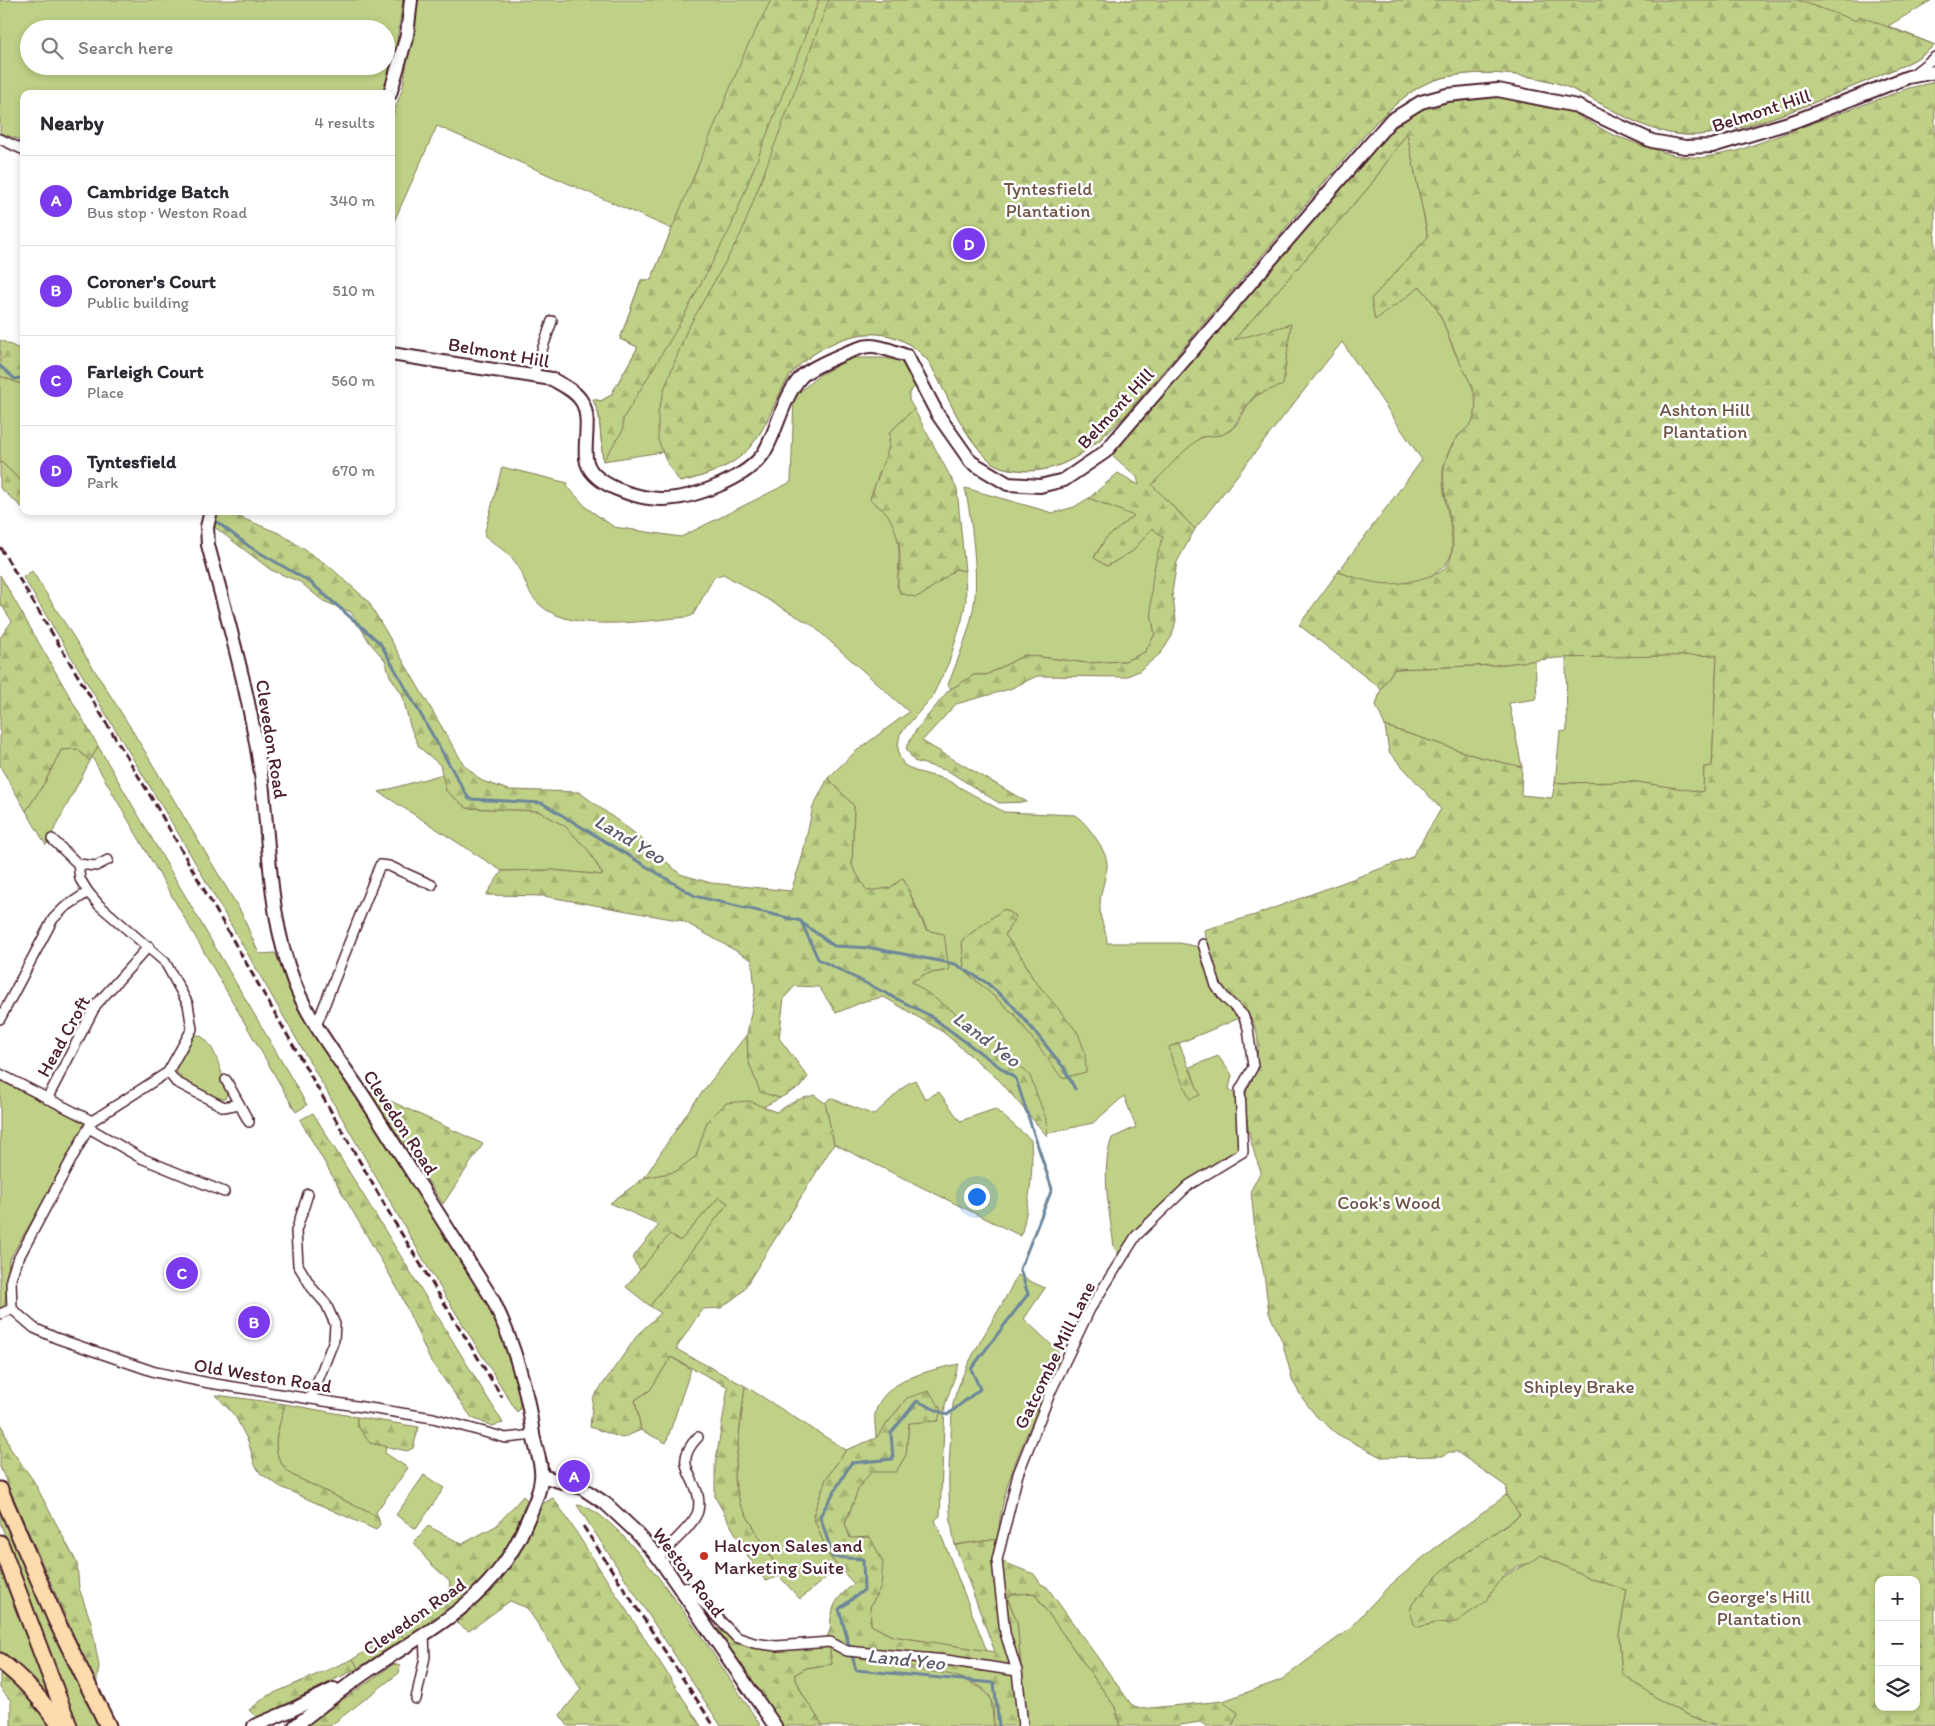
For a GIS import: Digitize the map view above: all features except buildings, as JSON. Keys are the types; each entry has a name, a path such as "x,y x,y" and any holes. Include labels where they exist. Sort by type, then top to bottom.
{"main road":[{"path":"391,90 407,35 411,0"},
{"path":"1908,77 1935,72"},
{"name":"Belmont Hill","path":"395,355 552,379 570,389 582,402 587,425 586,460 595,476 610,487 660,499 695,493 724,483 747,469 764,453 783,408 802,376 837,356 870,346 907,356 938,415 971,462 1008,484 1040,486 1064,480 1105,452 1390,121 1420,102 1447,94 1498,90 1577,106 1652,142 1669,146 1698,147 1747,138 1908,77"},
{"name":"Clevedon Road","path":"209,517 208,545 244,679 261,775 272,897 283,950 294,983 316,1026 363,1095 492,1300 516,1354 528,1394 533,1435 542,1476 538,1496 524,1530 508,1561 478,1596 424,1635 365,1673 295,1726"},
{"name":"Weston Road","path":"542,1476 582,1488 606,1504 635,1532 658,1557 775,1726"},
{"path":"0,1490 56,1620 108,1726"},
{"path":"0,1543 69,1726"},
{"path":"0,1662 16,1673 60,1726"},
{"name":"Clevedon Road","path":"254,1726 292,1710 365,1673"}],"street":[{"path":"1908,77 1935,57"},
{"path":"0,140 20,148"},
{"path":"533,376 552,321"},
{"path":"52,839 78,864 96,866 108,860"},
{"path":"0,1314 12,1309 11,1280 16,1263 90,1125 168,1072 192,1029 188,1004 165,962 149,946 99,905 88,892 80,878 78,864"},
{"path":"316,1026 380,865 389,866 432,885"},
{"path":"0,1019 53,919 64,908 88,892"},
{"name":"Gatcombe Mill Lane","path":"1017,1672 1005,1633 998,1560 1018,1474 1051,1391 1090,1309 1136,1236 1189,1185 1242,1152 1240,1090 1253,1067 1248,1028 1243,1015 1226,999 1216,986 1203,944"},
{"name":"Head Croft","path":"48,1099 96,1005 149,946"},
{"path":"168,1072 176,1082 224,1107 239,1104"},
{"path":"0,1074 75,1113 141,1158 224,1192"},
{"path":"226,1080 249,1122"},
{"path":"308,1194 296,1231 298,1265 326,1304 334,1324 334,1340 311,1398"},
{"name":"Old Weston Road","path":"12,1309 34,1328 56,1338 155,1372 209,1383 433,1418 506,1438 533,1435"},
{"path":"658,1557 698,1512 699,1498 685,1466 686,1454 698,1436"},
{"path":"678,1586 689,1588 736,1637 754,1643 776,1646 830,1642 851,1652 946,1660 1017,1672 1023,1726"},
{"path":"416,1699 425,1657 424,1635"}],"green space":[{"path":"0,0 403,0 395,51 395,20 20,20 20,75 388,75 384,90 20,90 20,140 0,133"},
{"name":"Tyntesfield Plantation","path":"418,0 1932,0 1888,26 1935,45 1903,66 1803,107 1753,124 1706,134 1686,135 1668,133 1652,128 1635,122 1573,89 1543,79 1492,73 1441,78 1427,83 1406,96 1376,122 1123,418 1088,449 1076,457 1062,464 1033,471 1009,469 995,464 989,460 970,438 929,362 917,350 891,336 863,334 834,342 815,353 790,375 761,431 743,454 718,470 680,482 662,452 603,461 599,415 593,399 601,401 611,395 638,347 620,339 641,280 651,280 672,229 437,126 395,219 395,109 402,90"},
{"path":"771,0 819,0 731,227 679,325 623,419 623,430 603,461 599,415 593,399 601,401 611,395 638,347 620,339 641,280 651,280 747,47"},
{"name":"Tyntesfield Plantation","path":"829,0 1797,0 1857,21 1859,16 1935,45 1903,66 1803,107 1753,124 1706,134 1686,135 1668,133 1652,128 1635,122 1573,89 1543,79 1492,73 1441,78 1427,83 1406,96 1376,122 1123,418 1088,449 1076,457 1062,464 1033,471 1009,469 995,464 989,460 970,438 929,362 917,350 891,336 863,334 834,342 815,353 790,375 761,431 743,454 718,470 680,482 666,461 658,439 658,412 665,387 687,330 741,234"},
{"name":"Ashton Hill Plantation","path":"1935,82 1935,1726 1717,1726 1690,1716 1667,1704 1622,1673 1619,1635 1627,1590 1592,1579 1541,1555 1531,1563 1518,1566 1505,1574 1485,1602 1456,1622 1436,1623 1418,1627 1414,1624 1410,1610 1413,1603 1435,1578 1450,1564 1520,1515 1506,1495 1507,1487 1457,1452 1449,1452 1443,1456 1381,1457 1337,1434 1316,1416 1293,1382 1282,1341 1269,1313 1264,1274 1255,1232 1251,1190 1261,1171 1251,1142 1246,1108 1247,1089 1254,1067 1258,1038 1254,1023 1228,994 1220,982 1204,930 1255,915 1412,857 1441,809 1389,752 1385,726 1479,757 1522,767 1521,795 1552,798 1555,783 1637,782 1703,792 1704,767 1712,766 1717,655 1557,658 1495,665 1394,669 1381,689 1299,625 1338,572 1370,582 1390,584 1411,581 1437,574 1444,569 1450,560 1453,548 1443,480 1444,469 1453,445 1474,418 1476,409 1474,392 1438,311 1420,287 1375,320 1371,299 1428,237 1407,133 1369,187 1234,340 1291,324 1283,385 1256,395 1248,403 1233,428 1222,435 1201,437 1181,454 1152,485 1195,529 1177,562 1172,592 1176,620 1172,636 1161,653 1139,671 1125,677 1037,676 1010,689 956,704 922,741 1027,802 999,803 948,771 914,761 906,748 916,730 948,691 974,675 986,675 1025,655 1087,663 1125,661 1145,652 1155,634 1151,597 1156,560 1163,537 1152,528 1133,551 1107,566 1094,558 1106,538 1134,516 1089,498 1118,473 1139,485 1137,477 1112,455 1394,128 1427,105 1444,99 1490,94 1568,110 1611,134 1673,155 1701,158 1737,151 1909,88"},
{"path":"1407,133 1428,237 1371,299 1375,319 1420,287 1438,311 1455,353 1472,385 1475,393 1476,411 1469,427 1453,443 1443,471 1444,491 1452,539 1450,558 1444,566 1428,577 1418,581 1389,585 1369,582 1338,572 1422,460 1342,342 1195,529 1152,485 1182,452 1196,441 1207,436 1228,432 1232,429 1253,399 1264,392 1233,341 1369,187"},
{"path":"0,340 20,349 20,384 0,376"},
{"path":"852,358 884,358 901,361 917,384 909,393 909,400 914,409 890,432 889,447 870,499 888,514 896,529 899,549 897,587 922,595 956,569 965,571 966,600 949,662 932,697 900,734 899,756 904,765 915,771 945,779 1004,812 1075,815 1096,839 1107,861 1101,893 1100,914 1107,943 1179,943 1200,947 1213,987 1242,1017 1170,1047 1199,1095 1190,1067 1218,1056 1232,1075 1229,1089 1235,1093 1239,1150 1205,1171 1158,1208 1131,1237 1119,1254 1114,1247 1106,1178 1108,1151 1112,1138 1136,1127 1124,1096 1093,1123 1047,1133 1046,1119 912,982 925,974 949,970 927,930 903,878 890,888 867,892 852,866 854,806 828,778 855,752 909,712 812,625 723,574 714,577 693,615 688,617 627,623 583,622 563,617 546,609 533,597 515,562 507,553 484,535 502,467 568,483 567,486 587,508 614,527 681,537 791,482 794,397 819,375","holes":["1004,909 1016,916 1004,934 1023,959 1032,977 1062,1077 1014,1014 964,970 962,940"]},
{"path":"0,376 20,384 20,480 0,461"},
{"path":"914,409 957,489 965,571 956,569 922,595 915,597 900,593 898,581 900,554 896,532 888,514 870,499 889,447 890,432"},
{"path":"0,461 20,480 20,506 0,488"},
{"path":"965,488 1053,513 1074,507 1089,498 1135,516 1106,538 1094,557 1107,566 1133,551 1152,527 1164,537 1154,572 1152,611 1155,634 1145,652 1125,661 1087,663 1025,655 986,675 974,675 951,689 948,685 970,625 976,579 974,546"},
{"path":"217,515 237,515 281,534 329,566 368,601 464,765 482,781 509,790 579,792 637,835 680,874 711,883 791,891 801,861 813,807 828,778 854,806 852,866 867,891 890,888 903,878 926,930 944,934 949,970 925,974 912,982 996,1042 1030,1076 1046,1119 1047,1136 1000,1081 943,1032 884,997 865,1001 836,1013 819,987 795,986 784,998 779,1038 808,1077 800,1087 780,1098 760,1092 748,1060 747,1034 755,992 752,960 683,921 544,896 486,895 502,871 552,870 603,875 588,850 565,826 538,811 467,808 446,791 440,765 419,747 410,726 402,694 390,676 385,660 370,643 351,612 323,601 300,582 271,570 213,526"},
{"path":"32,571 129,725 241,912 259,954 275,953 303,1013 489,1306 514,1369 520,1409 517,1412 430,1271 181,838 23,577"},
{"path":"0,575 98,746 90,761 77,749 61,750 45,782 26,811 0,766 0,638 12,621 0,603"},
{"path":"1717,655 1712,767 1704,767 1703,793 1637,782 1555,783 1560,732 1567,731 1566,657"},
{"path":"1535,660 1537,699 1509,703 1522,767 1479,757 1385,726 1376,705 1381,689 1394,669 1495,665"},
{"path":"98,746 307,1105 296,1112 92,757"},
{"path":"77,749 90,761 46,845 26,811 45,782 61,750"},
{"path":"443,774 446,791 467,808 538,811 565,826 588,850 603,875 552,870 502,871 379,792"},
{"path":"1004,909 1016,916 1005,935 1023,959 1032,977 1078,1033 1085,1052 1086,1072 1062,1078 1014,1014 964,970 962,940"},
{"path":"194,1034 201,1036 212,1048 228,1090 225,1099 220,1099 183,1080 176,1071 177,1064"},
{"path":"747,1034 748,1060 760,1091 780,1098 763,1107 749,1101 707,1122 697,1156 675,1172 644,1178 691,1107"},
{"path":"1179,1043 1200,1095 1190,1099 1172,1060 1169,1047"},
{"path":"915,1080 925,1099 939,1092 960,1121 995,1109 1031,1140 1032,1165 1030,1188 1021,1236 834,1144 825,1103 830,1098 874,1115 907,1084"},
{"path":"0,1081 81,1120 85,1124 85,1130 9,1260 5,1304 0,1310"},
{"path":"369,1091 483,1144 443,1204"},
{"path":"814,1095 825,1103 834,1144 742,1292 721,1308 702,1309 676,1349 745,1386 734,1477 740,1504 778,1569 779,1576 766,1581 754,1567 715,1497 715,1466 728,1387 671,1357 650,1390 635,1400 641,1430 622,1438 590,1427 593,1398 639,1333 661,1313 650,1306 728,1203 719,1197 680,1241 670,1234 640,1270 632,1258 659,1225 610,1203 644,1178 675,1172 696,1156 707,1122 726,1103 749,1101 776,1112 797,1100"},
{"path":"313,1113 503,1423 492,1426 472,1418 430,1360 400,1293 300,1120"},
{"path":"719,1197 728,1203 650,1306 626,1287 670,1233 680,1241"},
{"path":"1017,1275 1045,1288 1024,1319 1057,1350 1062,1358 1012,1471 1000,1518 999,1539 955,1545 949,1490 954,1398 969,1362"},
{"path":"671,1357 691,1369 666,1443 641,1430 635,1400 650,1390"},
{"path":"959,1364 945,1405 940,1516 935,1520 987,1651 892,1636 871,1625 870,1607 881,1586 850,1538 845,1524 859,1487 871,1472 906,1455 909,1423 907,1398 876,1438 875,1414 879,1402 897,1385 909,1378"},
{"path":"745,1386 846,1450 826,1479 813,1516 829,1556 839,1567 800,1599 779,1576 778,1569 740,1504 734,1477"},
{"path":"929,1391 941,1409 938,1421 909,1423 906,1455 896,1472 871,1472 859,1487 845,1524 850,1538 870,1537 883,1562 881,1586 870,1607 871,1625 892,1636 995,1652 955,1545 999,1539 995,1559 1034,1574 1041,1584 1047,1587 1131,1704 1140,1709 1223,1701 1238,1713 1232,1726 1206,1726 1200,1722 1174,1726 1120,1726 1115,1707 1034,1593 1013,1594 1007,1598 1017,1621 1026,1726 994,1726 991,1699 982,1688 966,1680 852,1655 834,1646 827,1637 833,1609 840,1597 854,1584 829,1556 813,1516 826,1479 846,1450 876,1438 907,1398"},
{"path":"216,1395 285,1404 276,1442 279,1459 284,1467 292,1475 378,1517 380,1524 376,1530 281,1487 261,1474 255,1465 248,1441 235,1416"},
{"path":"285,1404 357,1417 357,1425 370,1443 386,1446 385,1453 408,1468 376,1512 378,1517 292,1475 284,1467 279,1459 276,1442"},
{"path":"357,1417 419,1427 413,1448 407,1451 370,1443 357,1425"},
{"path":"0,1420 10,1448 33,1480 77,1563 79,1588 91,1622 99,1666 96,1686 0,1467"},
{"path":"424,1475 444,1488 416,1529 396,1515"},
{"path":"1506,1495 1520,1515 1450,1564 1413,1603 1424,1626 1436,1623 1450,1624 1490,1596 1494,1587 1512,1571 1541,1555 1592,1579 1627,1590 1619,1635 1622,1673 1667,1704 1690,1716 1717,1726 1232,1726 1238,1713 1223,1701 1281,1680 1348,1630 1387,1588 1426,1555"},
{"path":"523,1496 527,1500 517,1525 509,1543 495,1563 473,1588 460,1599 404,1639 399,1630 448,1595 450,1582 427,1560 414,1542 428,1526 462,1544 496,1526"},
{"path":"553,1498 701,1726 568,1726 560,1715 581,1689 527,1608 510,1601 469,1631 456,1623 487,1595 518,1556 542,1504"},
{"path":"0,1501 102,1726 76,1726 0,1522"},
{"path":"577,1505 597,1513 621,1534 648,1565 703,1638 761,1726 721,1726"},
{"path":"0,1558 50,1700 0,1654"},
{"path":"1034,1593 1115,1707 1120,1726 1026,1726 1017,1621 1007,1597 1013,1594"},
{"path":"717,1628 731,1637 758,1647 798,1649 829,1646 832,1664 806,1668 794,1675 803,1695 823,1726 782,1726"},
{"path":"399,1630 404,1639 358,1668 353,1659"},
{"path":"829,1646 855,1656 917,1670 953,1674 981,1688 991,1699 994,1726 823,1726 803,1695 794,1675 806,1668 832,1664"},
{"path":"353,1659 358,1668 257,1718 249,1710 267,1696"},
{"path":"394,1664 400,1666 399,1673 330,1726 305,1726"},
{"path":"0,1666 14,1676 50,1726 11,1726 11,1701 0,1688"}],"waterway":[{"name":"Land Yeo","path":"0,366 15,379 20,378"},
{"name":"Land Yeo","path":"213,519 250,547 310,582 380,643 469,799 542,803 695,896 801,921 818,959 929,1015 1016,1079 1052,1189 1020,1269 1028,1294 971,1369 980,1389 947,1415 917,1401 891,1433 893,1459 851,1463 820,1516 833,1557 863,1559 864,1590 839,1609 856,1670 994,1683 999,1726"},
{"path":"801,922 834,946 872,948 955,964 987,983 1012,1005 1036,1033 1064,1068 1075,1089"}],"railway":[{"path":"0,547 151,797 395,1223 502,1397"},
{"path":"583,1526 714,1726"}],"place":[{"name":"Tyntesfield","path":"969,244"},
{"name":"Farleigh Court","path":"182,1273"},
{"name":"Coroner's Court","path":"254,1322"},
{"name":"Cambridge Batch","path":"574,1476"},
{"name":"Halcyon Sales and Marketing Suite","path":"704,1556"}],"park label":[{"name":"Cook's Wood","path":"1389,1202"},
{"name":"Shipley Brake","path":"1579,1386"},
{"name":"George's Hill Plantation","path":"1759,1607"}]}
